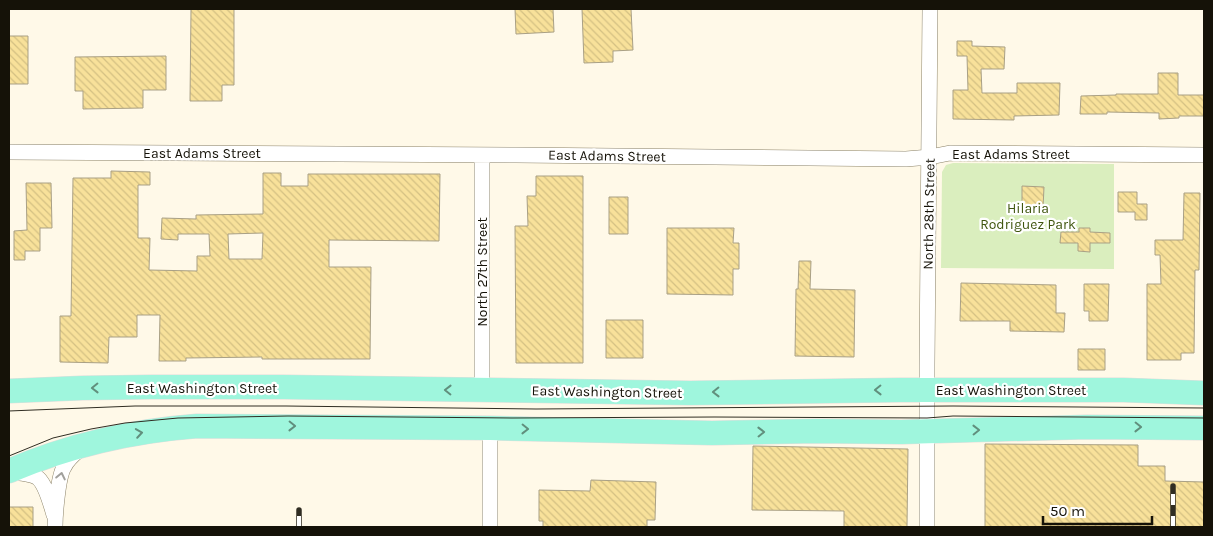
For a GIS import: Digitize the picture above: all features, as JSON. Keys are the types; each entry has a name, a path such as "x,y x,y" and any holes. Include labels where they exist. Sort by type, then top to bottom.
{"main road":[{"name":"East Washington Street","path":"9,392 82,388 275,387 690,392 1124,390 1204,393"},
{"path":"9,472 37,459 113,437 168,428 197,426 490,428 712,433 901,432 927,425 1204,428"}],"street":[{"name":"North 28th Street","path":"927,527 930,9"},
{"name":"East Adams Street","path":"9,152 906,159 950,153 1204,155"},
{"name":"North 27th Street","path":"482,155 482,390"},
{"path":"490,428 490,527"},
{"path":"55,522 62,468 86,444"},
{"path":"9,472 28,474 37,478 43,485 55,522"}],"green space":[{"name":"Hilaria Rodriguez Park","path":"953,163 1114,164 1114,269 941,268 942,172 946,165"}],"building":[{"path":"191,9 234,9 234,85 222,85 222,101 190,101"},
{"path":"515,9 553,9 554,32 516,34"},
{"path":"582,9 631,9 633,50 613,51 613,62 584,63"},
{"path":"9,36 28,36 28,84 9,84"},
{"path":"957,41 972,41 972,46 1005,47 1004,69 981,69 982,93 1017,93 1017,83 1060,83 1059,115 1014,116 1014,120 953,119 953,90 968,90 967,56 957,56"},
{"path":"166,56 166,90 143,90 143,108 83,109 83,91 75,91 75,57"},
{"path":"1158,73 1178,73 1178,95 1204,95 1204,116 1179,116 1179,118 1159,119 1159,113 1107,112 1107,114 1080,114 1081,96 1158,94"},
{"path":"111,171 150,172 150,185 138,185 138,238 150,238 149,270 197,271 197,256 210,256 209,234 178,234 178,240 161,239 162,218 196,219 196,215 263,214 263,173 281,173 281,186 308,186 308,174 440,174 439,241 329,240 329,267 371,267 370,359 262,359 262,357 186,358 186,361 159,361 160,315 137,315 137,337 109,337 108,363 60,362 60,316 71,316 73,178 111,178","holes":["263,233 262,259 229,259 228,234"]},
{"path":"536,176 583,176 583,363 516,363 515,226 528,226 527,196 536,196"},
{"path":"26,183 51,183 52,228 40,228 40,251 25,251 25,260 14,260 14,231 27,230"},
{"path":"1022,186 1044,187 1043,208 1022,207"},
{"path":"1118,192 1137,192 1137,204 1147,204 1147,220 1135,220 1135,212 1118,212"},
{"path":"1184,193 1200,193 1199,270 1195,270 1194,353 1181,353 1181,360 1147,360 1147,284 1161,284 1160,255 1155,255 1155,240 1183,240"},
{"path":"609,197 628,197 628,234 609,234"},
{"path":"667,228 734,228 733,243 739,243 739,269 733,269 733,295 667,294"},
{"path":"1079,228 1090,228 1090,232 1110,233 1110,243 1090,243 1090,252 1078,251 1078,243 1060,243 1061,232 1079,232"},
{"path":"799,261 811,261 810,289 855,290 854,357 795,356 796,289 798,289"},
{"path":"961,283 1056,285 1056,313 1065,313 1064,332 1010,331 1010,321 960,321"},
{"path":"1084,284 1109,284 1108,321 1089,321 1089,311 1084,311"},
{"path":"606,320 643,320 643,358 606,358"},
{"path":"1078,349 1105,349 1105,370 1078,370"},
{"path":"985,444 1138,445 1138,466 1165,466 1165,481 1204,482 1204,527 985,527"},
{"path":"753,446 908,449 907,527 844,527 844,511 752,510"},
{"path":"591,480 656,482 655,520 647,520 647,527 543,527 543,521 539,521 539,490 590,491"},
{"path":"9,507 33,507 33,527 9,527"}],"tram line":[{"path":"9,411 135,406 536,409 953,406 1204,408"},
{"path":"9,456 53,438 91,429 125,423 178,418 288,416 512,418 927,418 953,416 1204,418"}],"railway":[{"path":"1173,486 1173,527"},
{"path":"299,510 299,527"}]}
